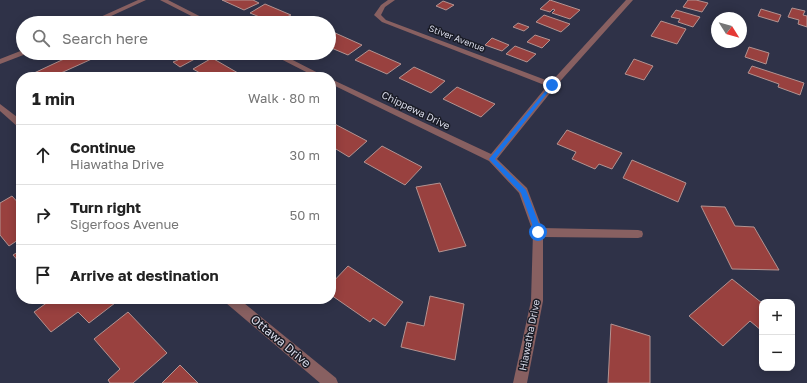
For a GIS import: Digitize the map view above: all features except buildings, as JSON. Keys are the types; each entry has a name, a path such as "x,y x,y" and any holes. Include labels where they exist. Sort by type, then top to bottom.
{"street":[{"path":"106,16 143,0"},
{"path":"163,0 196,16"},
{"name":"Stiver Avenue","path":"392,0 383,6 377,15 384,21 552,85"},
{"path":"492,159 552,85 630,0"},
{"path":"0,62 16,55"},
{"path":"287,60 312,72"},
{"name":"Chippewa Drive","path":"336,83 492,159"},
{"path":"0,107 16,121"},
{"name":"Hiawatha Drive","path":"492,159 524,191 538,232 537,301 520,383"},
{"path":"538,232 638,234"},
{"name":"Ottawa Drive","path":"236,304 331,383"}],"route":[{"path":"538,232 524,191 492,159 552,85"}]}
